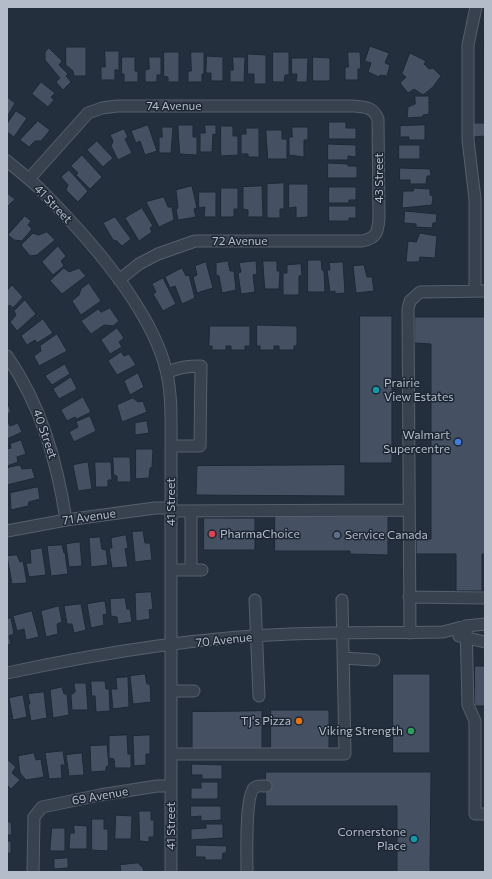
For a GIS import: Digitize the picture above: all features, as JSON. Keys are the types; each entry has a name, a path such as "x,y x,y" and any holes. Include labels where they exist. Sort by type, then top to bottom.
{"street":[{"path":"410,633 408,309 410,302 420,292 480,291 475,199 468,140 468,45 476,7"},
{"name":"74 Avenue","path":"29,179 88,113 102,108 117,106 353,106 368,107 376,113"},
{"name":"43 Street","path":"371,240 378,233 379,218 378,119 376,113"},
{"path":"7,161 29,179"},
{"name":"41 Street","path":"29,179 64,215 119,280 142,314 156,341 166,373 170,396 171,446 170,645 172,872"},
{"name":"72 Avenue","path":"119,280 139,264 158,254 196,241 371,240"},
{"name":"40 Street","path":"7,356 19,373 38,412 52,454 66,520"},
{"path":"166,373 182,367 201,366 200,446 171,446"},
{"name":"71 Avenue","path":"7,531 66,520 158,508 409,510"},
{"path":"171,570 197,570 191,516"},
{"path":"409,597 485,598"},
{"path":"255,600 259,696"},
{"path":"171,754 345,754 342,600"},
{"name":"70 Avenue","path":"7,674 81,658 170,645 257,636 443,632 466,626 485,624"},
{"path":"466,626 468,705 475,721 475,814 485,814"},
{"name":"70 Avenue","path":"443,632 485,642"},
{"path":"343,658 374,660"},
{"path":"171,691 194,690"},
{"name":"69 Avenue","path":"33,872 34,817 42,807 107,794 157,786 171,786"},
{"path":"247,872 249,800 253,789 257,786 266,786"}],"building":[{"path":"484,38 485,38 485,123"},
{"path":"370,46 389,53 385,63 390,65 387,76 380,75 379,77 368,72 371,63 365,61"},
{"path":"66,47 86,47 86,76 74,76 73,71 66,65"},
{"path":"49,48 62,61 59,65 68,74 66,76 71,82 63,90 56,82 60,78 45,60 45,52"},
{"path":"105,51 119,51 119,70 115,70 115,80 101,80 101,67 105,67"},
{"path":"164,52 179,52 179,82 168,82 168,77 164,76"},
{"path":"191,52 204,52 204,74 202,74 202,82 188,82 188,71 191,71"},
{"path":"273,52 289,52 289,75 285,75 284,82 273,82"},
{"path":"348,52 360,52 361,69 358,69 358,80 345,80 345,67 348,67"},
{"path":"410,53 426,61 424,64 429,69 433,68 441,76 433,87 423,95 414,89 408,93 400,83 406,77 402,74"},
{"path":"248,54 266,55 266,84 254,84 254,74 248,74"},
{"path":"207,56 223,57 223,81 211,81 211,73 206,73"},
{"path":"122,57 135,57 135,71 138,71 138,82 124,82 124,74 122,74"},
{"path":"149,57 161,57 161,75 157,75 157,82 145,82 145,70 149,69"},
{"path":"233,57 245,57 244,82 230,82 230,70 233,70"},
{"path":"313,57 330,58 330,81 313,81"},
{"path":"292,58 308,58 307,82 296,82 297,74 292,74"},
{"path":"41,82 55,93 51,97 54,100 48,107 32,94"},
{"path":"415,96 429,96 429,114 423,115 422,117 407,118 408,107 415,104"},
{"path":"7,97 15,103 7,117"},
{"path":"16,111 27,118 14,137 7,132 7,124"},
{"path":"38,121 50,130 41,141 35,141 29,147 20,140"},
{"path":"329,122 346,122 346,128 356,128 356,139 329,139"},
{"path":"473,123 485,123 485,136 473,137"},
{"path":"148,125 157,151 145,155 140,141 136,143 131,131"},
{"path":"178,125 193,125 193,137 197,137 197,155 180,154"},
{"path":"205,125 216,125 216,135 213,134 212,152 200,152 200,133 205,133"},
{"path":"425,125 425,140 409,140 409,137 400,137 400,126"},
{"path":"221,126 233,126 233,136 238,136 238,155 221,156"},
{"path":"162,127 173,127 171,153 159,153 159,137 162,137"},
{"path":"292,127 308,127 308,140 304,140 304,157 289,155 289,137 292,137"},
{"path":"246,128 259,128 259,157 248,157 248,154 241,154 241,134 246,134"},
{"path":"124,129 128,137 125,139 132,153 118,160 111,146 113,141 110,135"},
{"path":"266,130 282,130 282,139 287,139 287,159 268,159"},
{"path":"97,141 113,158 103,167 87,150"},
{"path":"328,144 356,145 356,157 348,156 348,160 328,160"},
{"path":"399,145 420,145 420,159 399,159"},
{"path":"82,155 102,177 90,189 76,175 78,173 71,166"},
{"path":"328,163 357,166 357,178 328,178"},
{"path":"400,168 430,169 431,176 427,176 426,184 410,184 410,180 400,180"},
{"path":"69,170 88,191 78,202 66,190 68,185 61,177"},
{"path":"284,183 284,209 280,209 280,218 267,218 267,184"},
{"path":"289,184 308,184 308,217 296,218 296,207 289,208"},
{"path":"192,186 197,208 194,209 196,217 178,220 176,209 178,208 176,190"},
{"path":"262,186 263,217 248,217 248,210 243,209 243,187"},
{"path":"329,187 356,187 356,200 349,200 349,203 329,203"},
{"path":"221,188 238,188 238,209 234,209 234,217 221,217"},
{"path":"414,188 430,189 430,195 433,196 432,205 402,208 403,191 413,191"},
{"path":"199,192 216,192 216,217 204,217 205,207 199,208"},
{"path":"7,193 15,199 7,207"},
{"path":"164,197 168,207 172,207 174,220 159,227 146,202"},
{"path":"329,206 356,206 356,218 349,218 349,221 329,221"},
{"path":"142,208 153,226 150,228 152,232 139,241 125,218"},
{"path":"405,211 437,214 436,223 433,223 432,228 416,227 416,224 404,223"},
{"path":"25,216 31,221 28,225 32,229 22,241 14,240 8,235"},
{"path":"115,217 131,239 122,246 117,241 113,240 103,223"},
{"path":"47,232 55,240 37,255 30,256 21,245 33,233 38,235"},
{"path":"420,233 437,236 435,258 420,257 419,262 406,262 408,241 416,242"},
{"path":"58,246 66,256 61,261 64,266 53,275 42,262"},
{"path":"308,260 321,260 322,270 324,271 325,292 308,292"},
{"path":"228,261 230,271 234,271 236,290 222,293 219,276 216,275 216,263"},
{"path":"256,261 257,274 253,275 255,292 241,294 238,273 241,272 239,263"},
{"path":"263,261 277,261 277,271 280,271 279,289 265,289"},
{"path":"206,262 213,288 197,293 193,277 197,275 195,266"},
{"path":"343,262 345,293 335,294 335,291 330,292 327,270 330,270 329,263"},
{"path":"301,264 302,275 299,276 299,295 283,295 283,273 287,273 287,265"},
{"path":"364,265 367,277 372,277 374,291 356,293 353,266"},
{"path":"64,268 69,272 79,268 86,276 62,294 50,281"},
{"path":"182,268 186,276 189,275 195,298 182,304 175,286 170,288 165,277"},
{"path":"163,278 176,304 163,311 153,294 156,292 152,284"},
{"path":"89,283 101,301 81,315 72,301 79,295 81,289"},
{"path":"12,285 23,297 13,308 10,305 7,307 7,291"},
{"path":"25,300 36,314 17,331 10,322 16,315 14,311"},
{"path":"110,308 119,321 113,326 104,325 91,334 81,321 98,309 101,312"},
{"name":"Prairie View Estates","path":"360,316 392,316 392,463 360,463"},
{"name":"Walmart Supercentre","path":"415,317 485,317 485,554 482,554 482,591 456,591 456,554 416,554 416,539 431,539 431,344 415,343"},
{"path":"43,319 53,333 37,343 35,340 27,345 21,336"},
{"path":"257,325 297,326 297,346 294,346 294,350 279,350 279,346 274,346 274,350 260,350 260,346 257,346"},
{"path":"210,326 250,326 250,346 245,346 245,350 231,350 231,346 226,346 226,350 212,350 212,346 209,346"},
{"path":"117,328 124,338 119,342 122,347 110,354 101,340"},
{"path":"57,334 67,351 39,366 34,356 41,351 40,346"},
{"path":"121,352 124,356 129,354 136,365 117,375 108,361"},
{"path":"65,364 70,374 52,385 45,376"},
{"path":"138,373 144,387 130,395 124,381"},
{"path":"71,377 77,389 59,399 53,389"},
{"path":"83,397 91,412 77,419 75,417 67,421 61,410"},
{"path":"133,398 138,402 143,401 147,412 122,422 117,405"},
{"path":"7,402 11,412 7,414"},
{"path":"90,416 96,431 74,442 69,432 78,427 76,422"},
{"path":"7,421 10,426 18,423 22,432 7,439"},
{"path":"147,421 149,433 135,435 135,423"},
{"path":"21,440 26,454 17,457 18,462 7,466 7,449 11,448 10,444"},
{"path":"136,449 153,449 152,468 150,468 149,478 136,479"},
{"path":"113,457 130,457 131,482 117,482 117,476 114,475"},
{"path":"88,462 92,489 78,491 73,465"},
{"path":"95,462 111,462 112,480 108,480 108,487 96,487"},
{"path":"20,465 22,469 32,468 35,478 7,485 7,468"},
{"path":"345,465 345,496 196,495 197,466"},
{"path":"38,487 40,499 29,502 28,506 11,510 10,493"},
{"path":"275,516 388,516 388,555 350,554 350,551 275,551"},
{"path":"204,518 255,518 255,550 204,550"},
{"path":"143,531 145,543 150,543 152,560 135,562 132,532"},
{"path":"126,535 128,548 125,549 128,567 112,568 109,548 112,548 111,538"},
{"path":"100,537 102,549 106,550 108,565 91,567 89,538"},
{"path":"80,542 82,566 69,567 66,544"},
{"path":"62,545 65,553 68,574 51,576 47,546"},
{"path":"42,548 46,575 29,577 26,563 31,563 30,550"},
{"path":"17,555 20,562 23,561 27,583 12,584 7,556"},
{"path":"151,592 153,609 149,610 150,619 136,621 135,593"},
{"path":"125,598 127,609 130,609 132,622 118,624 117,617 111,616 110,599"},
{"path":"105,601 107,614 103,615 104,625 91,628 87,604"},
{"path":"81,604 86,630 74,633 72,624 67,624 64,606"},
{"path":"59,606 62,622 57,624 58,634 46,637 41,611"},
{"path":"32,611 39,637 26,640 24,629 17,631 13,616"},
{"path":"11,618 14,634 9,636 11,644 7,645 7,619"},
{"path":"475,666 485,666 485,706 475,706"},
{"path":"145,674 147,684 150,684 151,702 133,704 130,676"},
{"name":"Viking Strength","path":"393,674 430,674 430,753 393,753"},
{"path":"128,677 129,707 113,709 111,689 117,689 116,678"},
{"path":"91,681 105,681 106,689 109,689 110,711 96,712 95,696 92,696"},
{"path":"74,683 86,683 88,710 72,710 71,695 75,692"},
{"path":"62,687 64,694 67,694 69,715 53,718 50,690"},
{"path":"44,692 47,718 31,721 28,694"},
{"path":"23,695 27,717 13,720 9,698"},
{"path":"271,710 329,710 329,750 271,750"},
{"path":"262,711 262,749 192,750 192,712"},
{"path":"127,735 128,754 131,754 131,768 115,768 114,759 109,758 109,736"},
{"path":"150,735 150,754 146,754 146,765 134,766 133,736"},
{"path":"107,745 109,765 106,767 106,771 91,772 90,746"},
{"path":"63,751 65,765 61,765 62,778 49,779 45,753"},
{"path":"34,753 36,760 41,759 44,777 26,780 20,773 18,756"},
{"path":"82,753 84,775 69,776 66,755"},
{"path":"7,759 16,767 12,773 20,780 11,789 7,785"},
{"path":"192,764 222,765 222,779 202,779 202,775 192,775"},
{"name":"Cornerstone Place","path":"266,772 431,772 430,872 397,872 397,806 266,806"},
{"path":"201,782 218,782 218,799 191,799 191,788 201,788"},
{"path":"191,806 221,806 221,820 201,821 201,816 191,817"},
{"path":"139,811 151,811 151,820 154,820 154,837 149,837 149,842 140,841"},
{"path":"116,815 132,816 131,839 115,839"},
{"path":"92,819 104,819 104,829 108,829 108,851 92,850"},
{"path":"7,822 11,822 12,835 7,835"},
{"path":"206,824 223,824 223,838 191,840 191,829 206,828"},
{"path":"74,825 87,826 87,849 69,849 70,833 74,833"},
{"path":"52,828 65,828 65,851 50,851"},
{"path":"7,841 11,841 11,853 7,853"},
{"path":"196,845 227,846 226,853 223,853 222,860 205,860 205,857 196,857"},
{"path":"68,858 68,868 54,869 54,859"},
{"path":"138,863 143,868 144,872 121,872 120,865"}],"place":[{"name":"Prairie View Estates","path":"376,390"},
{"name":"Walmart Supercentre","path":"458,442"},
{"name":"PharmaChoice","path":"212,534"},
{"name":"Service Canada","path":"337,535"},
{"name":"TJ's Pizza","path":"299,721"},
{"name":"Viking Strength","path":"411,731"},
{"name":"Cornerstone Place","path":"414,839"}]}
